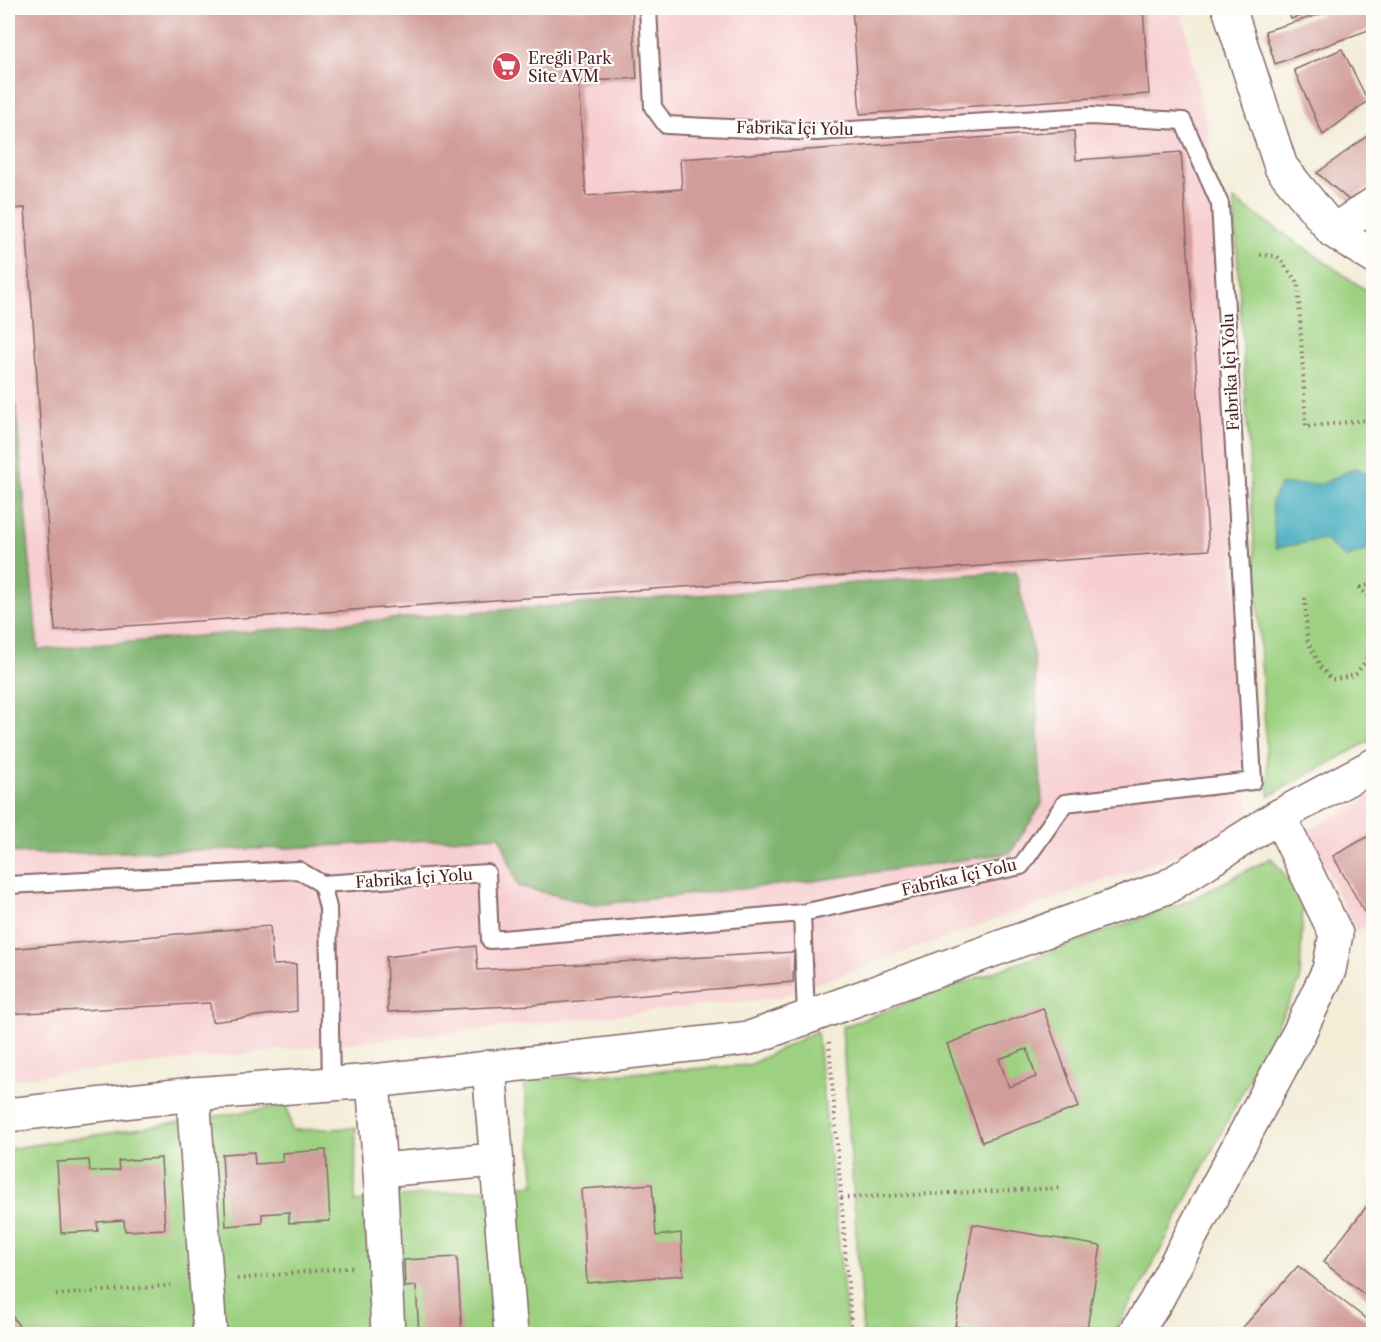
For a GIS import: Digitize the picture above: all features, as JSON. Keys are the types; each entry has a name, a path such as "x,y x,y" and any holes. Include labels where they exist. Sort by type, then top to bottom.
{"main road":[{"path":"1229,8 1281,167 1334,231 1374,257"},
{"path":"1334,231 1374,204"},
{"path":"8,1115 193,1094 373,1081 750,1038 1167,887 1279,816 1374,765"},
{"path":"1135,1335 1184,1250 1299,1034 1329,970 1336,934 1279,816"},
{"path":"489,1066 511,1335"},
{"path":"373,1081 388,1335"},
{"path":"193,1094 210,1335"},
{"path":"380,1170 496,1160"}],"lane":[{"name":"Fabrika İçi Yolu","path":"322,884 487,873 490,940 802,912 1021,866 1065,804 1253,781 1220,204 1183,121 1090,116 816,132 666,125 653,107 648,8"},
{"path":"8,885 298,870 322,884 328,908 331,1085"},
{"path":"802,912 816,1014"}],"path":[{"path":"1260,255 1277,256 1298,283 1306,427 1374,419"},
{"path":"1374,584 1359,587 1374,602"},
{"path":"1305,598 1307,639 1320,666 1332,681 1355,675 1366,661 1374,633"},
{"path":"816,1014 841,1198 852,1335"},
{"path":"841,1198 1062,1188"}],"shaded area":[{"path":"8,8 1181,8 1208,132 1249,816 1196,848 777,998 8,1079"},
{"path":"1373,795 1373,925 1355,930 1308,830"}],"green space":[{"path":"1234,200 1373,295 1373,739 1269,796"},
{"path":"8,324 38,650 449,614 1016,571 1034,659 1042,804 1010,853 813,881 594,905 518,886 500,836 287,848 46,854 8,852"},
{"path":"1271,858 1303,898 1300,981 1147,1276 1113,1334 863,1334 842,1027 1186,902"},
{"path":"817,1031 848,1334 8,1334 8,1149 287,1105 292,1130 356,1128 355,1202 535,1184 524,1080 749,1065"}],"water":[{"path":"1355,468 1373,476 1373,548 1346,558 1324,539 1276,548 1272,501 1280,485 1322,484"}],"building":[{"path":"8,8 632,8 637,78 578,82 586,196 682,189 680,159 1074,131 1076,160 1181,152 1209,550 55,631 25,208 9,209"},
{"path":"852,8 1143,8 1149,94 860,114"},
{"path":"1287,8 1323,8 1291,19"},
{"path":"1341,8 1374,8 1374,28 1275,64 1265,31"},
{"path":"1342,49 1368,101 1323,135 1294,70"},
{"path":"1374,131 1374,186 1349,200 1317,173"},
{"path":"1374,833 1374,908 1365,913 1333,856"},
{"path":"270,926 273,965 296,964 297,1011 212,1022 210,1003 8,1014 8,949"},
{"path":"476,946 478,970 794,952 793,982 532,1005 388,1012 386,957"},
{"path":"1043,1008 1079,1107 982,1142 947,1044","holes":["1027,1049 1036,1077 1009,1087 999,1059"]},
{"path":"326,1150 330,1221 289,1223 289,1212 262,1214 262,1223 226,1226 222,1154 254,1152 255,1164 283,1162 282,1153"},
{"path":"161,1158 165,1229 125,1231 124,1220 97,1222 98,1231 61,1233 57,1162 89,1160 90,1172 119,1170 118,1161"},
{"path":"652,1184 656,1236 681,1233 683,1275 587,1283 581,1189"},
{"path":"1374,1197 1374,1302 1323,1262"},
{"path":"973,1224 1101,1246 1086,1334 1003,1334 955,1326"},
{"path":"457,1257 462,1334 419,1334 416,1286 405,1287 404,1260"},
{"path":"1298,1266 1374,1325 1374,1334 1237,1334"},
{"path":"8,1309 24,1334 8,1334"}],"place":[{"name":"Ereğli Park Site AVM","path":"507,67"}]}
